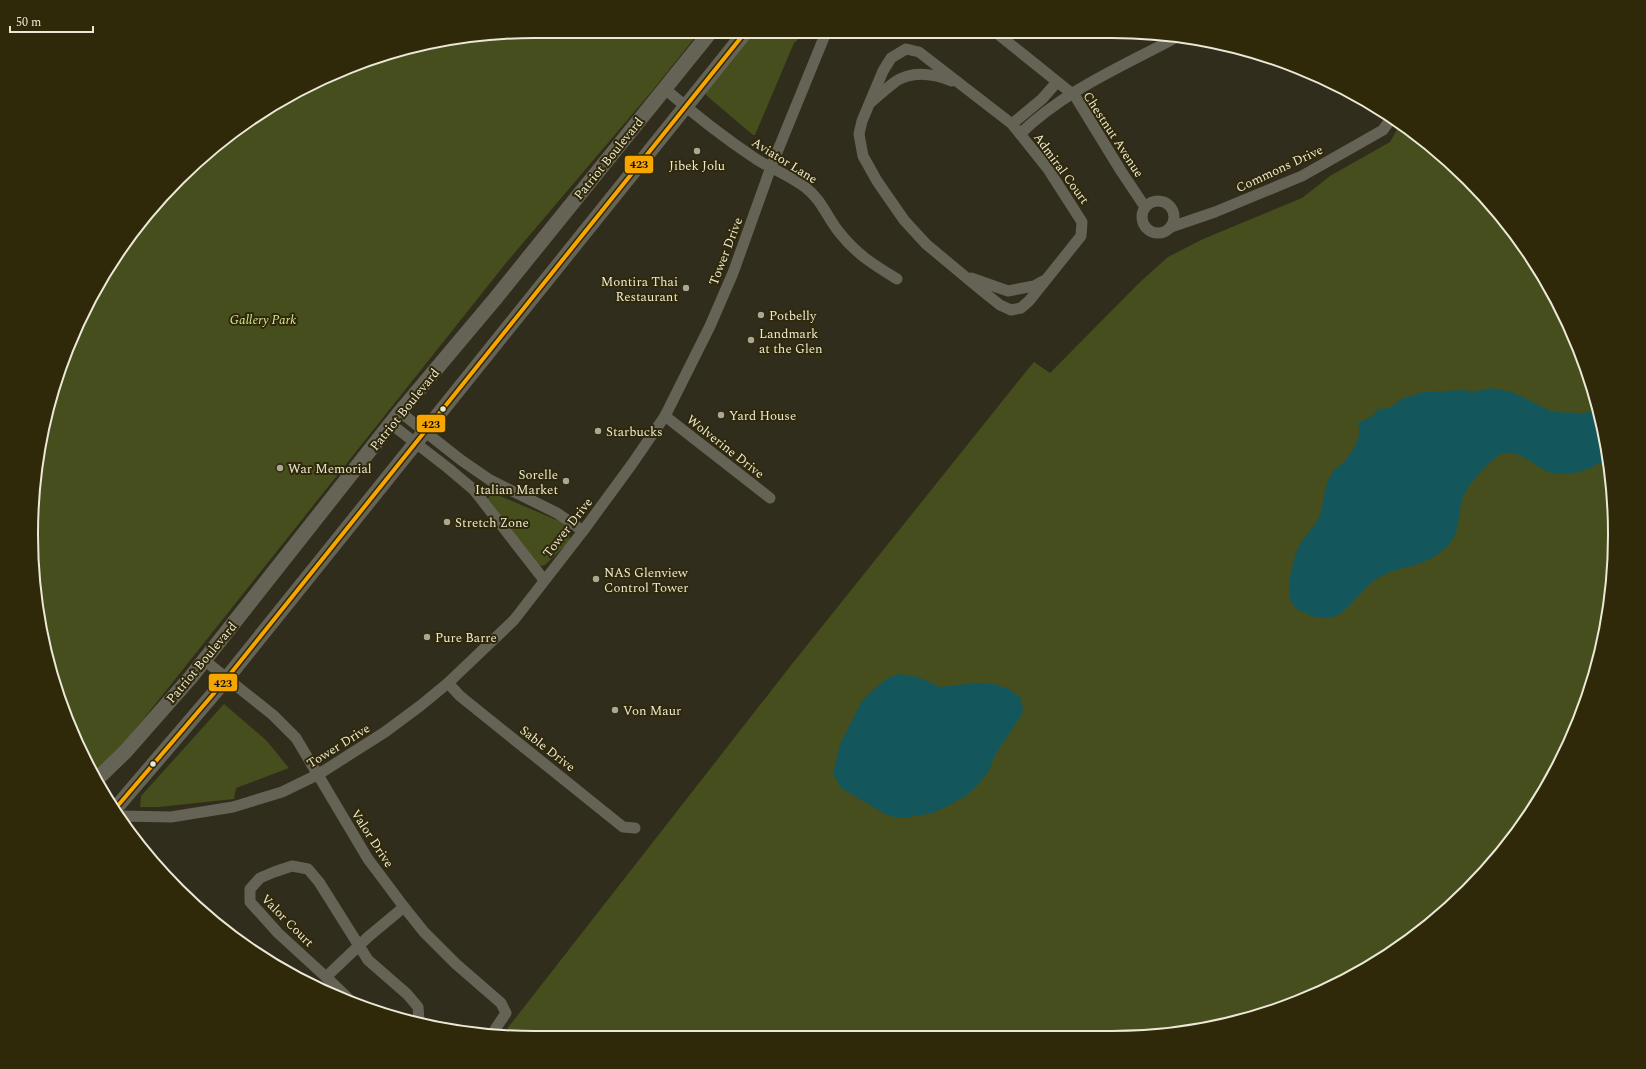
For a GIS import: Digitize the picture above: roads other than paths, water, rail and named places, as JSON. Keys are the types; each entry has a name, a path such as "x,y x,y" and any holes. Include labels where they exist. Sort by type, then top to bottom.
{"main road":[{"name":"Patriot Boulevard","path":"101,775 125,752 204,660 400,412 495,299 706,38"},
{"path":"119,805 227,678 426,432 741,38"}],"street":[{"name":"Tower Drive","path":"126,816 171,817 233,807 282,792 319,774 385,732 420,706 448,683 514,620 583,531 665,416 710,326 733,273 771,167 824,38"},
{"name":"Chestnut Avenue","path":"1003,38 1075,96 1145,207"},
{"name":"Admiral Court","path":"1020,134 1032,122 1071,94 1169,41"},
{"name":"Admiral Court","path":"906,48 919,52 1012,124 1048,169 1082,222 1081,236 1048,278 1029,301 1021,308 1011,310 1000,305 964,276 926,244 904,220 876,181 863,156 859,134 883,71 891,58 906,48"},
{"name":"Admiral Court","path":"870,103 896,81 917,74 940,76 958,83"},
{"path":"1012,124 1042,99 1057,82"},
{"name":"Aviator Lane","path":"665,89 699,119 730,142 806,188 816,197 837,230 851,247 868,262 897,278"},
{"name":"Commons Drive","path":"1171,227 1215,212 1302,176 1383,130 1388,123"},
{"path":"1154,202 1165,203 1173,211 1173,222 1171,227 1158,233 1148,230 1142,217 1145,207 1154,202"},
{"name":"Admiral Court","path":"964,276 1008,291 1034,286 1048,278"},
{"path":"400,412 492,482 557,513 583,531"},
{"name":"Wolverine Drive","path":"665,416 770,498"},
{"path":"391,424 474,490 544,580"},
{"path":"482,500 492,482"},
{"name":"Valor Drive","path":"204,660 273,715 296,738 319,774 329,794 368,859 404,907 424,932 456,964 501,1003 506,1013 495,1029"},
{"name":"Sable Drive","path":"448,683 460,696 623,827 635,828"},
{"name":"Valor Court","path":"341,992 278,933 250,902 250,889 260,878 292,866 308,869 319,882 368,960 407,994 418,1007 419,1017"},
{"path":"326,977 404,907"}],"water":[{"path":"1493,388 1512,392 1553,412 1582,413 1592,412 1603,463 1579,472 1556,474 1545,470 1517,454 1510,452 1502,454 1485,467 1464,494 1456,533 1450,543 1442,551 1424,562 1387,573 1378,578 1366,587 1352,604 1335,616 1318,618 1297,609 1291,601 1289,589 1291,573 1297,551 1301,542 1318,519 1322,508 1326,486 1331,475 1335,469 1344,462 1356,444 1359,436 1358,423 1373,416 1379,409 1390,408 1401,399 1424,392 1466,390 1472,392"},
{"path":"898,674 918,677 940,687 975,683 994,684 1009,689 1020,697 1023,709 1021,716 995,755 988,772 978,785 967,795 932,813 903,818 885,814 841,788 833,773 840,744 862,701 888,678"}],"place":[{"name":"Jibek Jolu","path":"697,151"},
{"name":"Montira Thai Restaurant","path":"686,288"},
{"name":"Potbelly","path":"761,315"},
{"name":"Landmark at the Glen","path":"751,340"},
{"name":"Yard House","path":"721,415"},
{"name":"Starbucks","path":"598,431"},
{"name":"War Memorial","path":"280,468"},
{"name":"Sorelle Italian Market","path":"566,481"},
{"name":"Stretch Zone","path":"447,522"},
{"name":"NAS Glenview Control Tower","path":"596,579"},
{"name":"Pure Barre","path":"427,637"},
{"name":"Von Maur","path":"615,710"}],"park label":[{"name":"Gallery Park","path":"263,319"}]}
